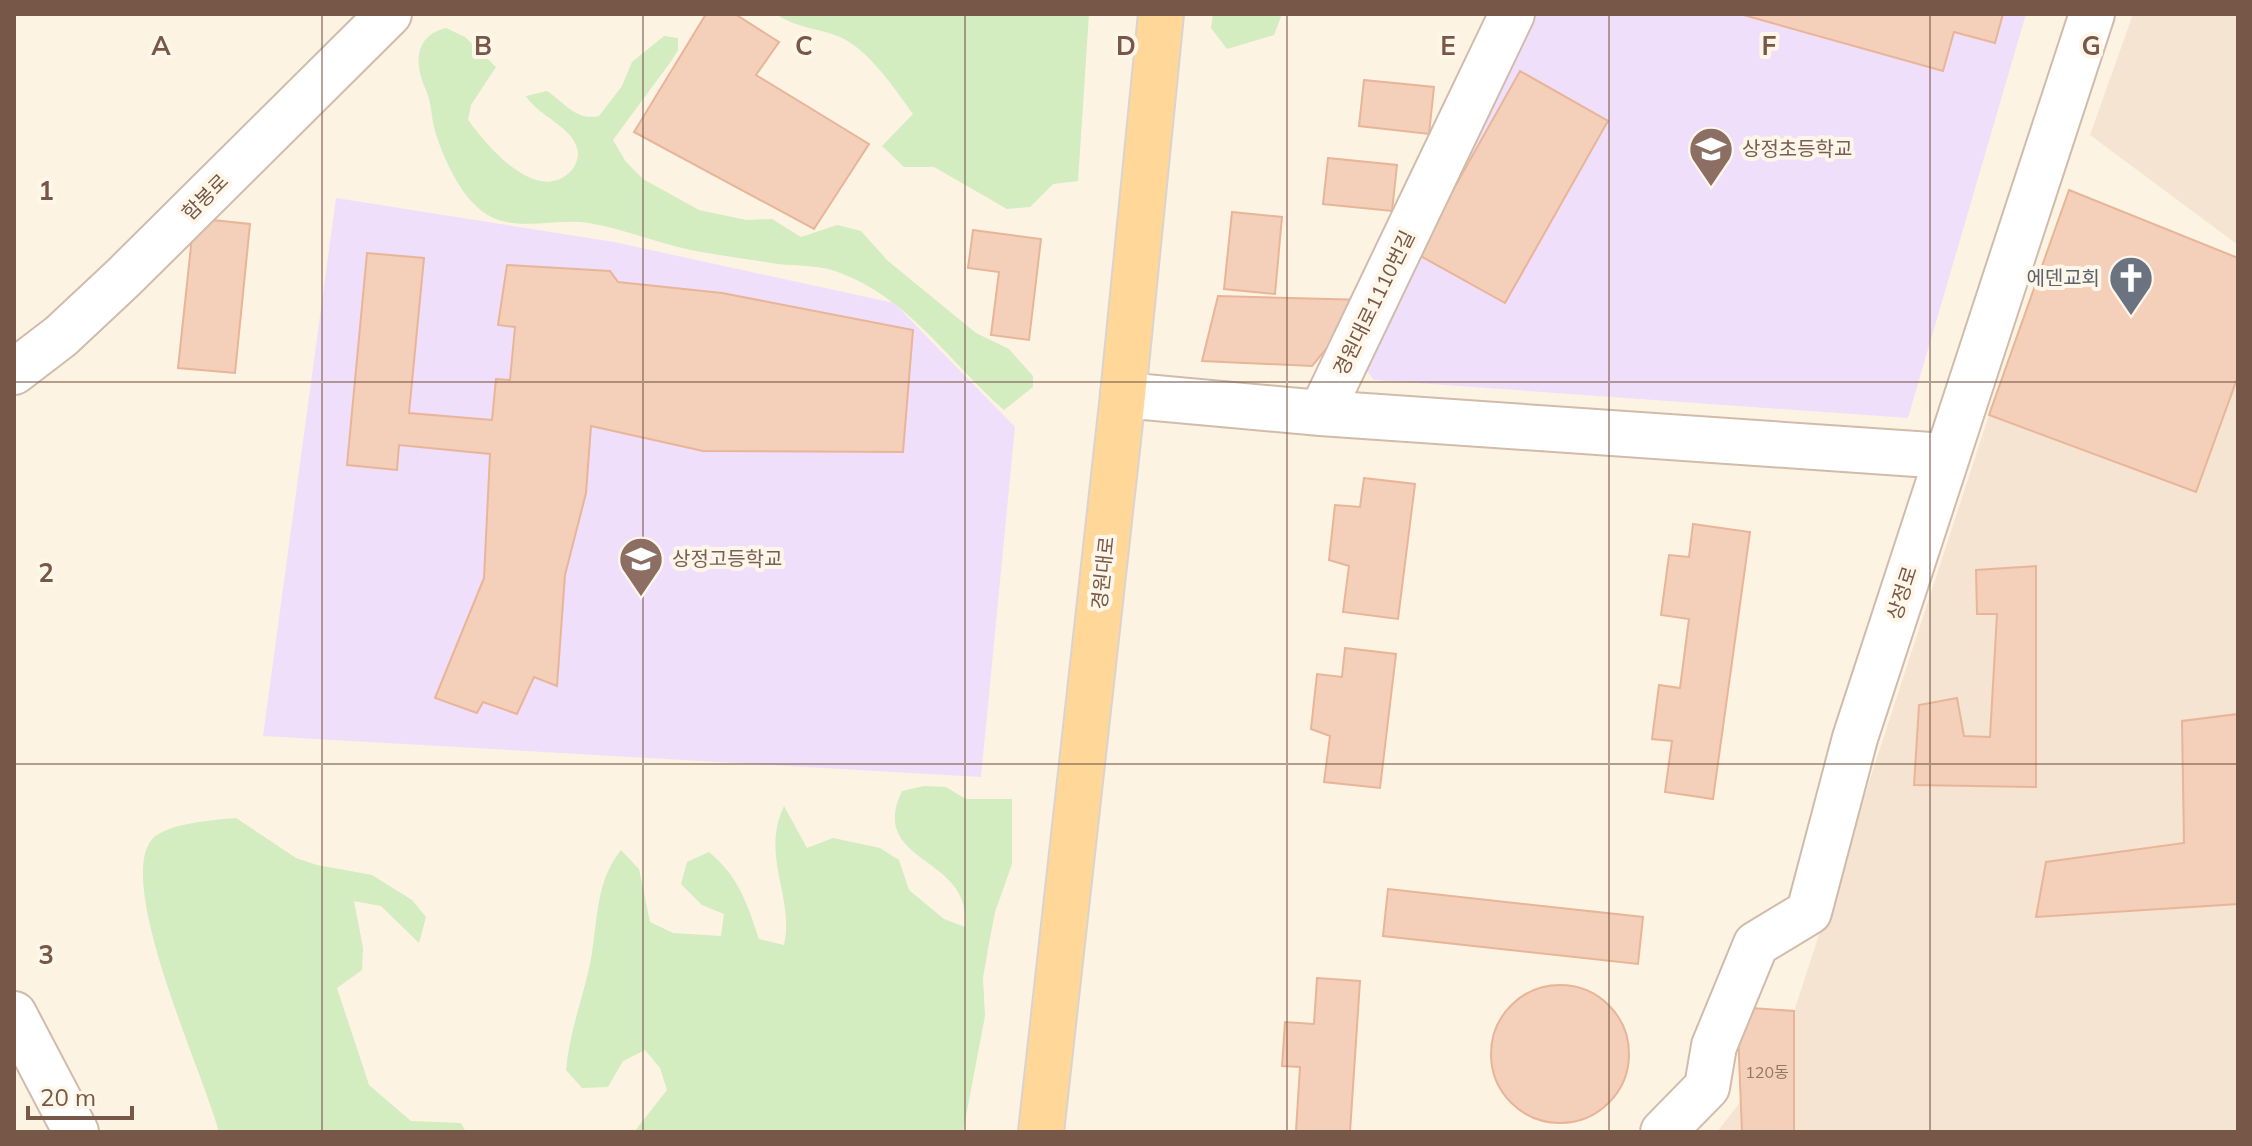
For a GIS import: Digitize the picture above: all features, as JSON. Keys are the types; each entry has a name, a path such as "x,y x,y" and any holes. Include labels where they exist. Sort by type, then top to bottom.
{"main road":[{"name":"경원대로","path":"1041,1132 1123,395 1161,14"}],"street":[{"name":"함봉로","path":"14,372 61,336 124,277 389,14"},
{"name":"경원대로1110번길","path":"1321,413 1512,14"},
{"name":"상정로","path":"1663,1132 1707,1087 1714,1046 1756,944 1809,912 1855,738 2092,14"},
{"path":"1123,395 1321,413 1945,456"},
{"path":"14,1014 76,1132"}],"shaded area":[{"name":"상정초등학교","path":"1534,14 2026,14 1908,418 1374,380 1359,361"},
{"path":"2133,14 2238,14 2238,245 2090,135"},
{"name":"상정고등학교","path":"336,198 614,242 894,303 1015,427 981,777 263,736"},
{"path":"2238,376 2238,1132 1717,1132 1782,1048 1989,415"}],"green space":[{"path":"776,14 1089,14 1078,181 1053,184 1030,207 1007,209 934,167 904,167 882,146 913,114 881,71 861,51 840,37 791,22"},
{"path":"1213,14 1282,14 1274,35 1227,49 1211,28"},
{"path":"446,28 465,37 496,67 471,105 468,120 500,157 528,177 543,181 558,180 571,171 578,151 568,133 526,96 547,91 577,113 599,116 622,86 632,62 664,36 678,38 678,50 672,60 613,140 626,162 643,179 699,210 746,220 772,219 801,237 837,225 861,231 888,261 976,333 1009,349 1033,376 1033,387 1004,410 907,314 863,283 838,272 692,250 589,223 515,223 487,215 468,198 446,160 422,80 419,61 422,44 435,32"},
{"path":"924,786 946,787 966,799 1012,799 1012,864 995,912 988,949 983,978 985,1016 963,1132 634,1132 667,1090 660,1068 645,1050 623,1061 608,1087 582,1088 566,1070 588,973 601,893 605,878 621,850 639,869 650,922 673,933 721,936 724,914 702,905 681,884 687,862 709,852 735,881 759,939 784,945 785,910 775,842 784,806 807,848 833,838 880,848 899,860 909,890 944,919 965,927 963,903 954,885 909,847 898,833 895,815 902,791"},
{"path":"236,818 296,858 372,875 412,900 426,917 419,943 381,906 354,901 363,948 362,970 337,988 369,1085 411,1121 461,1123 466,1132 219,1132 154,940 145,900 143,866 150,842 165,831 189,824"}],"building":[{"path":"706,14 735,14 779,42 756,75 869,144 814,229 634,132"},
{"path":"1740,14 2003,14 1995,43 1954,32 1943,71"},
{"path":"1520,71 1608,121 1505,303 1417,254"},
{"path":"1364,80 1434,87 1429,134 1359,126"},
{"path":"1328,158 1397,165 1392,211 1323,204"},
{"name":"에덴교회","path":"2069,190 2238,258 2238,376 2196,492 1989,415"},
{"path":"1232,212 1282,217 1275,294 1224,289"},
{"path":"194,218 250,224 235,373 178,368"},
{"path":"973,230 1041,239 1029,340 991,335 999,272 968,268"},
{"path":"367,253 424,258 409,413 492,420 496,379 510,380 515,327 498,325 507,265 610,271 618,282 722,293 913,330 903,452 703,451 591,426 586,493 565,575 557,686 534,677 517,714 483,702 477,713 435,698 484,578 490,454 399,445 397,470 347,465"},
{"path":"1218,296 1367,300 1312,366 1202,361"},
{"path":"1364,478 1415,484 1398,619 1343,612 1349,566 1329,560 1335,505 1360,507"},
{"path":"1693,524 1750,532 1713,799 1665,792 1672,741 1652,739 1659,685 1680,688 1689,619 1661,615 1669,555 1689,557"},
{"path":"2036,566 2036,787 1914,785 1919,705 1957,698 1964,736 1990,737 1997,614 1977,614 1976,570"},
{"path":"1345,648 1396,654 1380,788 1324,782 1330,736 1311,729 1317,674 1342,677"},
{"path":"2238,714 2238,904 2036,917 2046,862 2184,843 2182,721"},
{"path":"1388,889 1643,917 1638,964 1383,936"},
{"path":"1317,978 1360,981 1350,1132 1296,1131 1300,1067 1282,1066 1285,1022 1314,1024"},
{"path":"1560,985 1587,990 1609,1005 1624,1027 1629,1054 1624,1081 1609,1103 1587,1118 1560,1123 1533,1118 1511,1103 1496,1081 1491,1054 1496,1027 1511,1005 1533,990"},
{"path":"1737,1007 1794,1011 1794,1132 1742,1132"}],"place":[{"name":"상정초등학교","path":"1711,188"},
{"name":"에덴교회","path":"2131,317"},
{"name":"상정고등학교","path":"641,598"}]}
